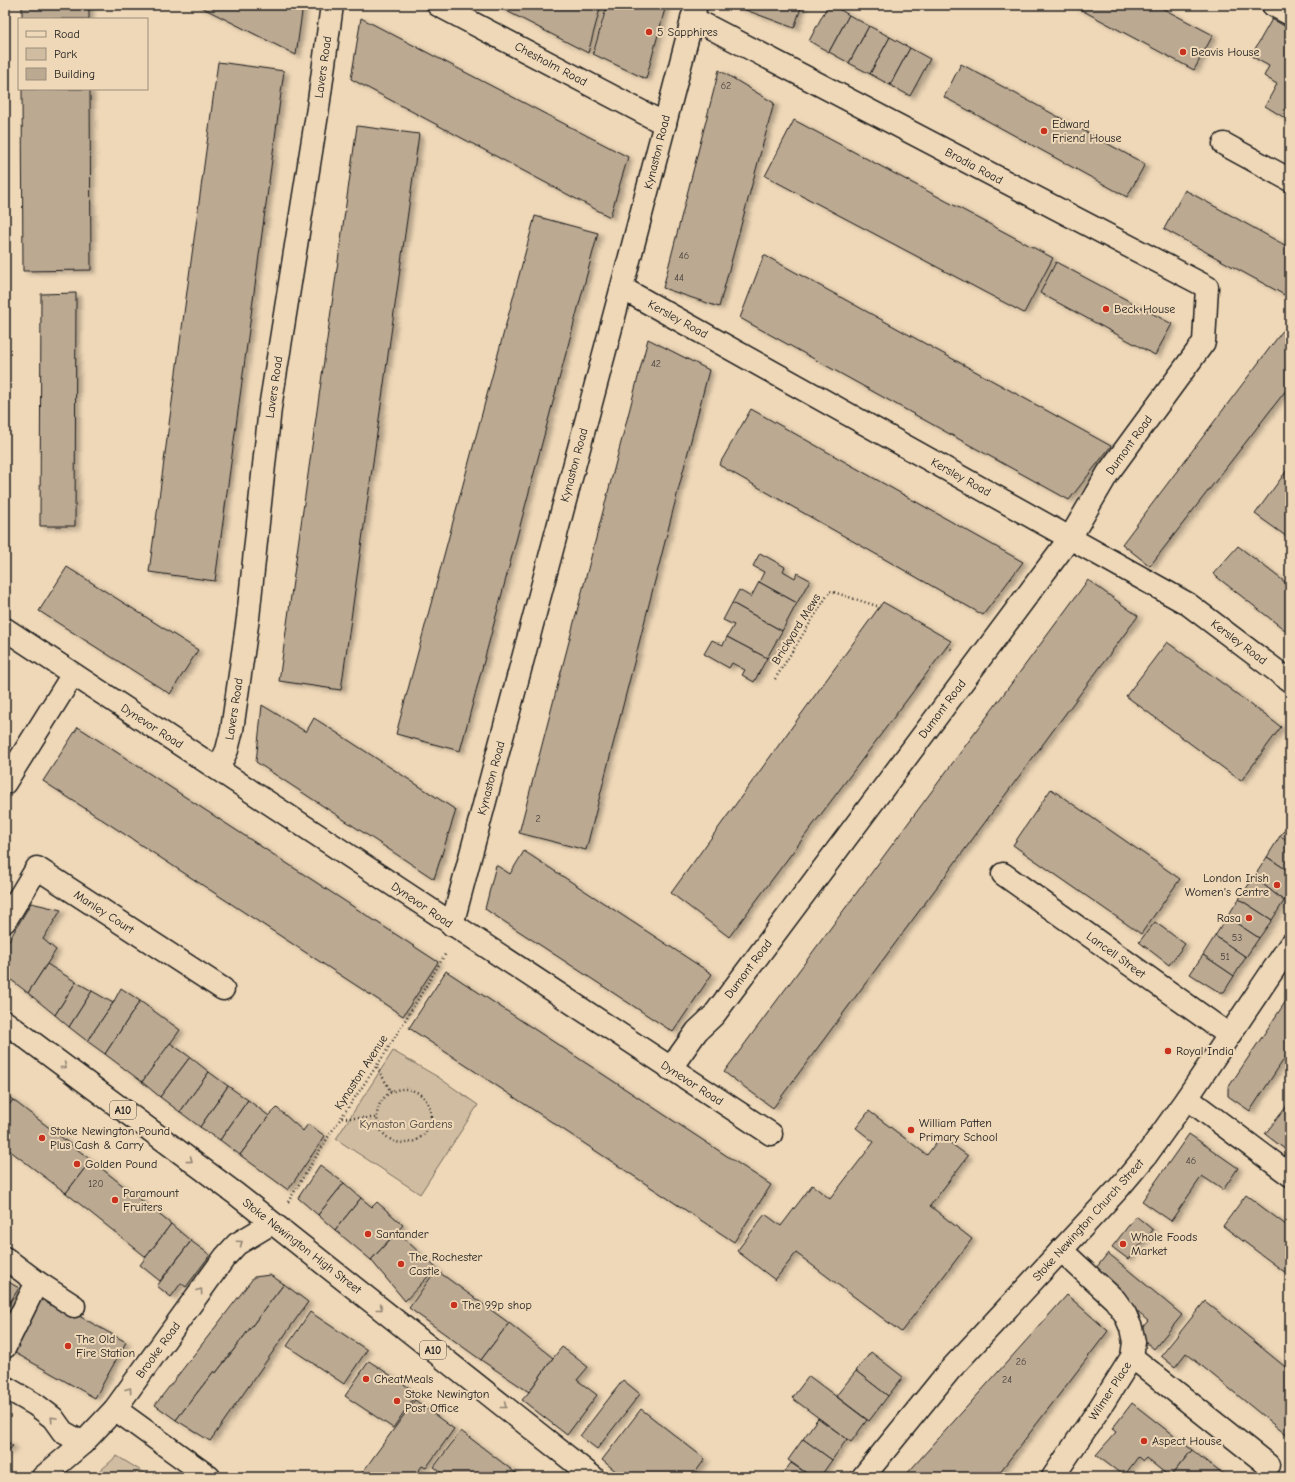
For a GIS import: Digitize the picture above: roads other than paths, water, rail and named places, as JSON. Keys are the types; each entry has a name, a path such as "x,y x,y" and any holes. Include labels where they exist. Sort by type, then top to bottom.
{"main road":[{"name":"Lavers Road","path":"218,769 227,750 232,730 248,618 270,408 318,108 332,5"},
{"name":"Chesholm Road","path":"438,5 665,124"},
{"path":"1273,5 1290,14"},
{"name":"Kynaston Road","path":"452,925 622,288 694,11"},
{"name":"Brodia Road","path":"694,11 1207,287 1204,342"},
{"path":"1224,144 1290,180"},
{"name":"Kersley Road","path":"622,288 1188,604 1290,681"},
{"name":"Dumont Road","path":"670,1069 697,1031 714,1015 1070,538 1108,473 1204,342"},
{"name":"Dynevor Road","path":"5,629 670,1069 771,1134"},
{"path":"5,783 73,674"},
{"name":"Manley Court","path":"5,921 37,868 223,989"},
{"name":"Lancell Street","path":"1003,874 1229,1036"},
{"name":"Stoke Newington Church Street","path":"863,1477 949,1371 1132,1174 1187,1098 1290,945"},
{"name":"Stoke Newington High Street","path":"5,1022 272,1223 593,1477"},
{"path":"1187,1098 1290,1175"},
{"name":"Brooke Road","path":"43,1477 83,1443 115,1409 225,1257 237,1244 272,1223"},
{"name":"Wilmer Place","path":"1053,1477 1132,1357 1134,1342 1131,1328 1125,1314 1115,1300 1061,1250"},
{"path":"5,1258 37,1282 74,1306"},
{"path":"5,1346 37,1282"},
{"path":"1132,1357 1268,1465"},
{"path":"5,1387 36,1405 53,1418 63,1432 83,1443"},
{"path":"115,1409 209,1477"}],"place":[{"name":"5 Sapphires","path":"649,32"},
{"name":"Beavis House","path":"1183,52"},
{"name":"Edward Friend House","path":"1044,131"},
{"name":"Beck House","path":"1106,309"},
{"name":"London Irish Women's Centre","path":"1277,885"},
{"name":"Rasa","path":"1249,918"},
{"name":"Royal India","path":"1168,1051"},
{"name":"William Patten Primary School","path":"911,1130"},
{"name":"Stoke Newington Pound Plus Cash & Carry","path":"42,1138"},
{"name":"Golden Pound","path":"77,1164"},
{"name":"Paramount Fruiters","path":"115,1200"},
{"name":"Santander","path":"368,1234"},
{"name":"Whole Foods Market","path":"1123,1244"},
{"name":"The Rochester Castle","path":"401,1264"},
{"name":"The 99p shop","path":"454,1305"},
{"name":"The Old Fire Station","path":"68,1346"},
{"name":"CheatMeals","path":"366,1379"},
{"name":"Stoke Newington Post Office","path":"397,1401"},
{"name":"Aspect House","path":"1144,1441"}],"park label":[{"name":"Kynaston Gardens","path":"406,1124"}]}
